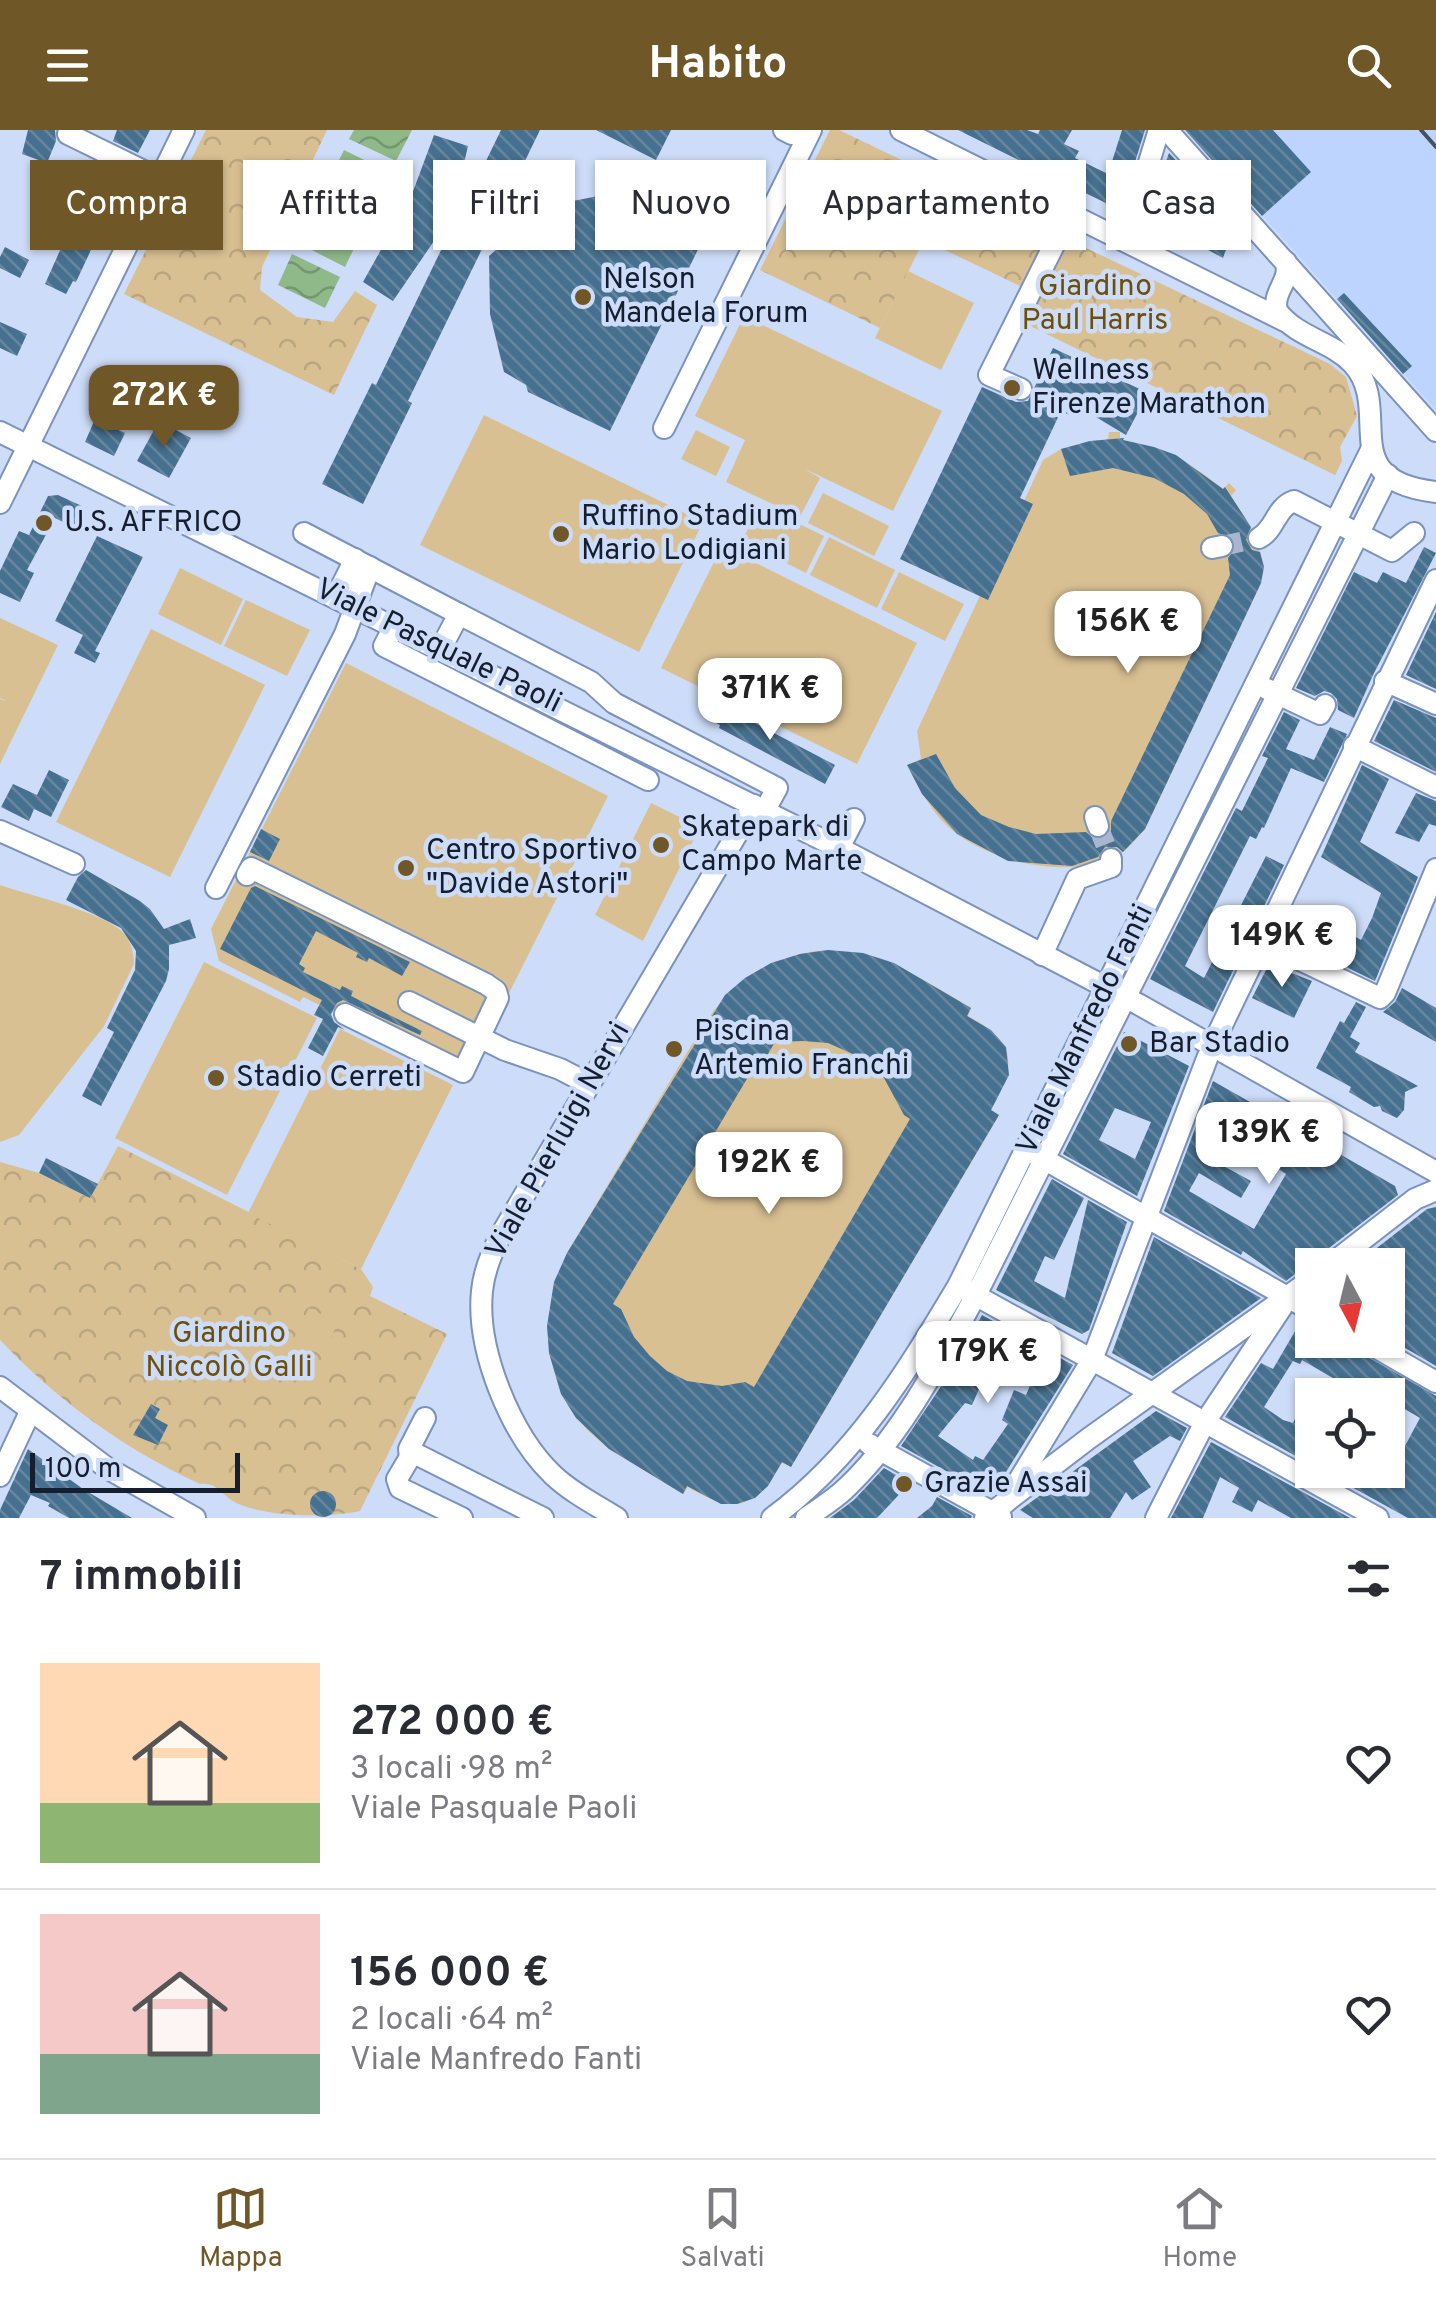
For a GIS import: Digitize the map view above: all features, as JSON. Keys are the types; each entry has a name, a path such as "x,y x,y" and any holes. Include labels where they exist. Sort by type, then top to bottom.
{"street":[{"path":"169,160 184,130"},
{"path":"901,130 961,160"},
{"path":"1150,160 1160,130"},
{"path":"1167,130 1436,431"},
{"path":"664,428 796,131"},
{"path":"68,134 121,160"},
{"path":"0,503 125,250"},
{"path":"1021,389 989,374 1052,250"},
{"path":"1145,250 1285,321 1340,354 1358,370 1368,401 1371,450 1388,475 1404,485 1436,492"},
{"path":"1285,321 1276,308 1288,276 1286,262"},
{"path":"1253,304 1265,303 1295,284 1310,288"},
{"name":"Viale Pasquale Paoli","path":"0,432 842,849 1115,992 1136,1015 1210,1051"},
{"name":"Viale Manfredo Fanti","path":"778,1516 828,1472 859,1437 967,1290 1266,688 1371,450"},
{"path":"1310,734 1322,710 1266,688 1388,475"},
{"path":"1259,538 1268,532 1281,508 1294,501 1392,551 1414,534"},
{"path":"304,534 777,788 759,807"},
{"path":"336,596 362,563"},
{"path":"216,888 346,634 356,606 362,563"},
{"path":"997,1513 1092,1360 1210,1051 1436,580"},
{"path":"441,648 459,614"},
{"path":"395,626 384,646 648,780"},
{"path":"1385,681 1436,704"},
{"path":"588,722 603,693"},
{"path":"588,722 603,693"},
{"path":"588,722 603,693"},
{"path":"1354,746 1436,787"},
{"path":"707,780 718,757"},
{"name":"Viale Pierluigi Nervi","path":"618,1518 555,1477 523,1438 496,1374 482,1310 485,1276 498,1240 589,1084 759,807"},
{"path":"842,849 854,819"},
{"path":"0,831 74,864"},
{"path":"1042,955 1077,879 1110,867 1111,859"},
{"path":"247,875 251,868 402,940 496,992 496,1004 463,1072 345,1014"},
{"path":"1262,942 1380,998 1436,869"},
{"path":"409,1002 480,1038 589,1084"},
{"path":"1210,1051 1436,1172"},
{"path":"1210,1051 1436,1188"},
{"path":"1036,1155 1295,1301"},
{"path":"1352,1248 1415,1199 1436,1188"},
{"path":"806,1518 845,1489 928,1380 967,1290 1378,1518"},
{"path":"997,1513 1295,1291"},
{"path":"1156,1518 1205,1422 1288,1297"},
{"path":"1394,1358 1436,1382"},
{"path":"0,1387 107,1468 187,1516"},
{"path":"0,1476 30,1412"},
{"path":"425,1418 397,1480 400,1488 462,1518"},
{"path":"859,1437 997,1513"},
{"path":"410,1457 418,1455 543,1518"}],"shaded area":[{"path":"1186,130 1436,130 1436,410 1251,203 1251,160 1213,160"}],"green space":[{"path":"206,130 327,130 313,160 243,160 243,250 270,250 262,267 260,290 297,317 333,322 355,291 377,305 334,395 124,294 146,250 223,250 223,160 191,160"},
{"path":"830,130 839,130 901,160 815,160"},
{"path":"786,218 786,250 919,250 880,328 760,270"},
{"name":"Giardino Paul Harris","path":"1086,248 1330,364 1346,377 1357,416 1340,447 1342,461 1335,475 1022,322 1059,250"},
{"path":"945,250 1040,250 1022,287"},
{"path":"908,271 974,303 941,370 875,338"},
{"path":"744,316 942,411 893,511 805,469 820,478 800,517 726,482 745,440 695,416"},
{"name":"Ruffino Stadium Mario Lodigiani","path":"484,415 703,522 639,652 420,545"},
{"path":"696,430 730,447 716,476 681,459"},
{"path":"1109,432 1120,432 1120,440 1175,457 1223,489 1229,483 1236,490 1231,496 1259,547 1261,583 1145,829 1123,852 1105,861 1061,867 1014,861 973,844 948,826 934,811 907,765 921,759 917,731 1043,460 1061,449 1108,439"},
{"path":"823,493 889,526 874,556 808,523"},
{"path":"760,505 824,536 806,573 742,541"},
{"path":"829,537 895,570 877,608 810,575"},
{"path":"722,546 917,643 857,764 661,668"},
{"path":"180,568 243,599 221,645 158,614"},
{"path":"899,572 964,604 945,641 881,609"},
{"path":"246,600 310,630 287,676 224,646"},
{"path":"0,618 58,645 0,764 0,699 7,701 0,698"},
{"path":"151,629 265,685 170,877 56,822"},
{"name":"Centro Sportivo \"Davide Astori\"","path":"346,663 608,796 467,1077 333,1005 330,1010 303,997 300,1002 219,961 211,929"},
{"name":"Skatepark di Campo Marte","path":"651,803 700,827 643,941 595,915"},
{"path":"0,885 108,922 129,940 134,964 104,1026 19,1135 0,1142"},
{"path":"815,951 858,954 878,960 916,976 971,1008 968,1016 1004,1045 1008,1066 991,1110 999,1115 791,1467 782,1463 762,1490 742,1503 718,1502 688,1487 683,1494 609,1449 586,1429 561,1394 549,1353 567,1253 704,1024 726,997 751,976 780,960"},
{"name":"Stadio Cerreti","path":"204,962 317,1018 227,1195 115,1138"},
{"path":"340,1029 453,1085 361,1269 248,1213"},
{"name":"Giardino Niccolò Galli","path":"118,1146 361,1269 373,1287 370,1296 447,1334 360,1511 295,1515 259,1510 231,1500 214,1486 200,1484 172,1470 93,1421 0,1340 0,1162 39,1173 90,1198"},
{"path":"309,1308 338,1323 323,1353 294,1338"}],"water":[{"path":"354,130 412,130 397,160 349,139"},
{"path":"344,150 364,160 339,160"},
{"path":"312,250 353,250 345,267"},
{"path":"292,254 340,277 325,308 278,285"}],"building":[{"path":"28,130 55,130 56,141 48,160 22,154"},
{"path":"117,130 150,130 138,153 113,141"},
{"path":"501,130 540,130 525,160 486,160"},
{"path":"596,130 671,130 656,160"},
{"path":"958,130 1027,130 1038,134 1040,130 1072,130 1064,144 1079,151 1075,158 1079,160 1019,160"},
{"path":"1122,130 1145,130 1136,160 1112,160"},
{"path":"1185,130 1273,130 1311,172 1262,216 1251,204 1251,160 1212,160"},
{"path":"434,135 468,146 465,160 433,160 433,242 393,301 363,282 381,250 413,250 413,191"},
{"path":"1086,163 1106,173 1106,203 1086,193"},
{"name":"Nelson Mandela Forum","path":"595,197 595,250 698,250 610,431 528,392 526,385 504,372 490,314 489,256 496,250 575,250 575,201"},
{"path":"5,247 29,260 20,278 0,268"},
{"path":"60,250 91,250 66,294 45,284"},
{"path":"441,250 482,250 363,504 322,484 372,383 376,385"},
{"path":"1208,250 1226,250 1223,258"},
{"path":"1344,293 1412,366 1403,374 1337,299"},
{"path":"0,322 27,334 17,356 0,348"},
{"path":"1053,348 1148,393 1126,435 1089,413 1087,417 1077,412 1074,417 1061,411 1020,498 1033,504 988,600 900,559 982,387 1016,402 1028,401"},
{"path":"95,419 125,433 114,456 85,442"},
{"path":"159,421 191,438 169,478 137,461"},
{"path":"1124,438 1176,455 1225,487 1251,527 1246,540 1252,550 1260,552 1264,567 1261,583 1145,829 1123,852 1117,847 1105,847 1098,857 1072,866 1008,861 957,834 922,794 907,765 936,754 955,788 981,815 1009,827 1036,834 1086,832 1094,839 1103,839 1111,830 1111,821 1230,575 1228,558 1235,549 1233,538 1218,533 1207,514 1184,494 1154,478 1113,468 1070,476 1061,449"},
{"path":"58,495 86,508 75,528 55,518 27,570 34,573 20,602 0,593 0,571 19,531 29,535 48,496"},
{"path":"97,536 143,557 95,651 100,653 95,663 74,653 83,635 55,621"},
{"path":"1424,547 1436,553 1354,718 1338,710 1337,699 1331,693 1324,691 1315,696 1296,688 1354,572 1377,583 1383,572 1406,583"},
{"path":"1436,612 1436,689 1406,675"},
{"path":"1394,700 1436,718 1436,772 1374,741"},
{"path":"713,701 835,765 825,784 719,728 704,716"},
{"path":"1284,712 1300,720 1286,749 1314,760 1330,727 1347,734 1324,782 1291,768 1264,828 1256,839 1250,836 1185,966 1204,978 1266,856 1284,865 1213,1012 1150,979 1236,808 1242,811 1268,758 1262,756"},
{"path":"1362,765 1389,779 1360,842 1418,877 1375,981 1298,944 1314,912 1361,940 1381,893 1321,857"},
{"path":"49,770 69,780 51,817 34,809 29,821 1,807 13,784 37,795"},
{"path":"1416,793 1436,801 1436,826 1429,824 1419,842 1395,833"},
{"path":"261,829 280,839 269,861 250,852"},
{"path":"86,870 140,901 164,929 190,919 196,938 169,945 166,981 101,1106 82,1096 114,1032 107,1028 135,970 136,951 121,928 66,900"},
{"path":"255,886 410,962 402,976 369,958 367,962 356,957 358,953 316,931 299,964 305,968 303,972 340,990 342,986 353,991 351,996 422,1031 420,1035 343,1000 331,1014 334,1022 345,1030 338,1027 323,1056 308,1048 323,1019 314,1015 322,1000 220,949"},
{"path":"828,950 863,953 894,963 971,1008 967,1016 991,1030 1006,1047 1009,1075 991,1110 999,1115 791,1467 782,1462 768,1486 755,1498 721,1504 687,1486 683,1494 609,1449 576,1418 561,1394 549,1353 547,1326 554,1282 567,1253 725,995 771,963","holes":["775,1042 828,1043 864,1059 884,1078 910,1119 754,1387 745,1382 722,1386 687,1381 650,1356 634,1337 621,1309 613,1304 751,1072 756,1074"]},
{"path":"1269,964 1312,981 1294,1018 1252,998"},
{"path":"1402,988 1436,1008 1436,1042 1383,1012 1395,1002"},
{"path":"1356,1002 1366,1007 1350,1037 1360,1043 1355,1052 1418,1086 1405,1092 1404,1110 1397,1118 1349,1092 1351,1087 1316,1068 1340,1021 1344,1023"},
{"path":"1124,1032 1189,1066 1137,1196 1063,1154","holes":["1115,1108 1151,1122 1135,1159 1099,1140"]},
{"path":"1213,1081 1310,1136 1305,1145 1327,1158 1331,1149 1395,1186 1398,1195 1329,1248 1295,1248 1295,1274 1286,1281 1243,1251 1241,1255 1164,1211","holes":["1222,1122 1268,1149 1263,1159 1286,1174 1254,1229 1189,1191 1199,1173 1241,1198 1251,1181 1207,1157"]},
{"path":"46,1158 98,1184 90,1198 39,1173"},
{"path":"1052,1179 1084,1198 1054,1260 1045,1256 1034,1281 1065,1298 1088,1200 1127,1222 1089,1330 1082,1334 996,1290"},
{"path":"1436,1207 1436,1366 1405,1348 1405,1248 1377,1248 1427,1209"},
{"path":"1154,1237 1261,1298 1153,1376 1112,1353"},
{"path":"982,1315 1073,1365 991,1496 901,1446 950,1373","holes":["992,1348 1036,1372 1026,1395 1014,1390 1002,1420 1008,1424 983,1460 975,1456 973,1460 938,1436 965,1403 972,1405 980,1387 972,1383"]},
{"path":"1295,1331 1295,1358 1370,1358 1404,1378 1333,1378 1302,1360 1300,1364 1293,1361 1264,1407 1283,1420 1293,1423 1295,1419 1295,1456 1225,1417 1261,1363 1273,1369"},
{"path":"1405,1378 1436,1396 1436,1518 1408,1518 1354,1488 1405,1488 1405,1446 1420,1418 1405,1409"},
{"path":"151,1404 160,1409 155,1418 168,1425 158,1445 133,1435"},
{"path":"1156,1411 1187,1428 1180,1441 1170,1436 1133,1461 1151,1487 1132,1500 1126,1492 1110,1518 1033,1518 1020,1510"},
{"path":"1211,1442 1350,1518 1291,1518 1258,1500 1252,1512 1232,1502 1239,1488 1220,1477 1203,1518 1171,1518"},
{"path":"28,1449 132,1518 69,1518 31,1495 19,1518 0,1518 0,1510"},
{"path":"884,1468 910,1483 877,1518 830,1518 854,1500"},
{"path":"323,1491 332,1495 336,1504 332,1513 323,1517 314,1513 310,1504 314,1495"},
{"path":"937,1497 972,1516 971,1518 917,1518"}],"tunnel":[{"path":"1222,546 1259,538"},
{"path":"1098,826 1111,859"}],"railway":[{"path":"1421,130 1436,147"}],"place":[{"name":"Nelson Mandela Forum","path":"583,297"},
{"name":"Wellness Firenze Marathon","path":"1012,388"},
{"name":"U.S. AFFRICO","path":"44,523"},
{"name":"Ruffino Stadium Mario Lodigiani","path":"561,534"},
{"name":"Skatepark di Campo Marte","path":"661,845"},
{"name":"Centro Sportivo \"Davide Astori\"","path":"406,868"},
{"name":"Bar Stadio","path":"1129,1044"},
{"name":"Piscina Artemio Franchi","path":"674,1049"},
{"name":"Stadio Cerreti","path":"216,1078"},
{"name":"Grazie Assai","path":"904,1484"}]}
